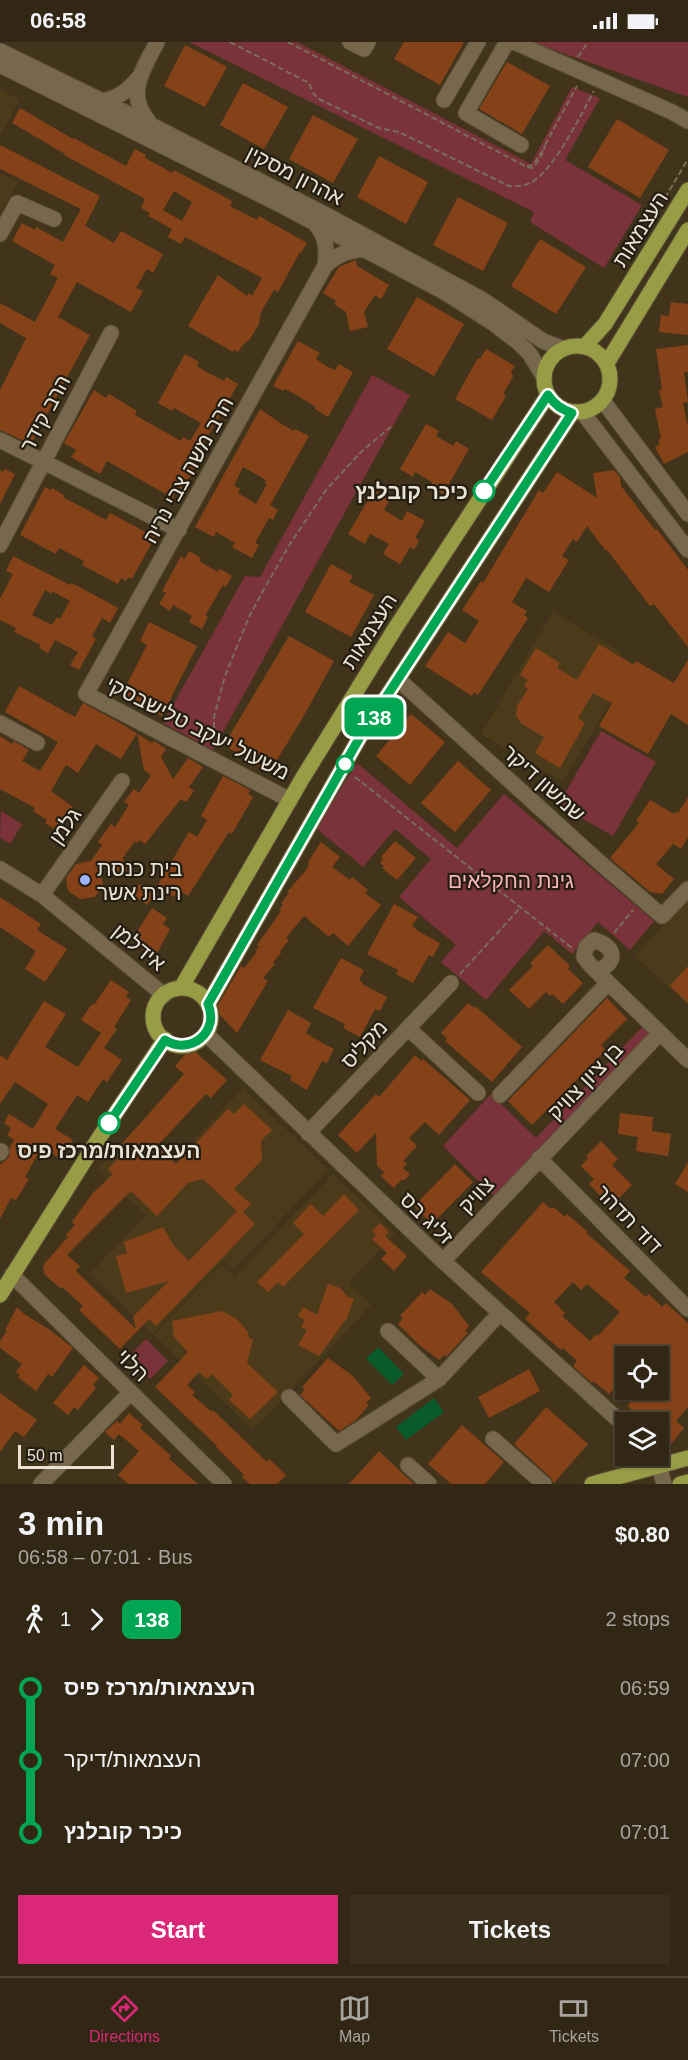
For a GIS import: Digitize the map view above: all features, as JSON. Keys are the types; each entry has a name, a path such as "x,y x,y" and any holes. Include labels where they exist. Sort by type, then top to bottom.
{"main road":[{"name":"העצמאות","path":"584,346 605,324 688,190"},
{"name":"העצמאות","path":"607,363 688,230"},
{"path":"584,346 601,355 607,363 611,383 608,393 594,409 578,413 562,410 548,395 544,377 548,363 564,349 584,346"},
{"name":"העצמאות","path":"181,988 290,800 396,627 548,395"},
{"path":"208,1004 360,737 578,413"},
{"path":"181,988 198,993 208,1004 211,1016 210,1025 206,1034 190,1045 180,1046 165,1040 156,1030 154,1010 164,995 172,990 181,988"},
{"path":"0,1295 165,1040"},
{"path":"669,1460 688,1458"},
{"path":"592,1484 640,1472 648,1466"},
{"path":"680,1484 688,1482"}],"street":[{"path":"151,125 138,105 137,88 141,74 157,42"},
{"path":"350,42 364,49 368,42"},
{"path":"444,100 478,42"},
{"path":"507,42 466,113 521,145"},
{"path":"514,42 688,119"},
{"name":"אהרון מסקין","path":"0,51 151,125 405,256 483,300 543,341 564,349"},
{"name":"אהרון מסקין","path":"0,65 313,222 446,293 506,332 529,353 544,377"},
{"path":"103,101 122,94 141,74"},
{"path":"0,234 17,203 54,219"},
{"path":"313,222 325,241 327,250 325,266"},
{"path":"325,266 341,254 364,249"},
{"name":"הרב משה צבי נריה","path":"86,694 325,266"},
{"name":"הרב קידר","path":"0,545 111,333"},
{"path":"603,401 688,514"},
{"path":"578,413 688,550"},
{"path":"0,440 179,530"},
{"name":"שמשון דיקר","path":"399,680 662,916 688,889"},
{"name":"משעול יעקב טלישבסקי","path":"86,694 290,800"},
{"path":"0,723 37,743"},
{"name":"גלמן","path":"42,895 122,781"},
{"name":"אידלמן","path":"0,869 42,895 164,995"},
{"path":"597,971 606,968 611,961 611,950 606,944 594,940 586,947 584,957 608,983 688,1060"},
{"name":"מקליס","path":"308,1133 451,983"},
{"path":"500,1095 608,983"},
{"path":"408,1028 478,1093"},
{"name":"בן ציון צוויק","path":"539,1158 660,1033"},
{"name":"זליג בס","path":"206,1034 443,1262 615,1417"},
{"name":"צוויק","path":"443,1262 539,1158"},
{"name":"דוד תדהר","path":"539,1158 688,1310"},
{"name":"הלוי","path":"12,1275 224,1484"},
{"path":"290,1397 336,1444 439,1379 500,1313"},
{"path":"388,1331 439,1379"},
{"path":"41,1484 131,1392"},
{"path":"493,1439 544,1484"},
{"path":"408,1465 429,1484"},
{"path":"640,1472 642,1466"},
{"path":"657,1466 663,1484"}],"path":[{"path":"230,42 309,83 313,93 319,99 379,128 399,132 509,186 520,188 535,181 549,166 600,81"},
{"path":"288,42 532,168 542,156 588,42"},
{"path":"214,760 214,717 225,676 249,617 264,588 326,490 362,451 393,425"},
{"path":"343,768 584,957"},
{"path":"606,944 643,898"},
{"path":"451,983 520,907"}],"shaded area":[{"path":"0,89 20,100 0,136"},
{"path":"0,173 18,182 0,214"},
{"path":"553,612 622,653 615,664 628,672 563,782 481,734"},
{"path":"688,900 688,1005 635,956"},
{"path":"243,1088 328,1170 234,1269 223,1260 153,1334 90,1274 146,1215 97,1169 139,1124 176,1159"},
{"path":"333,1174 395,1233 348,1283 371,1305 253,1430 154,1335 221,1264 235,1277"},
{"path":"378,1347 404,1374 392,1385 366,1359"},
{"path":"434,1398 444,1412 406,1440 396,1427"}],"green space":[{"path":"189,42 297,42 531,164 572,87 600,98 565,160 642,205 604,268 530,222 534,212"},
{"path":"531,42 688,42 688,97"},
{"path":"372,375 410,395 213,750 163,723 245,576 260,577"},
{"path":"601,731 656,762 613,836 558,805"},
{"name":"גינת החקלאים","path":"357,763 457,848 504,794 654,921 630,950 598,922 572,954 544,931 486,1000 441,962 456,945 399,897 431,859 395,829 363,867 316,828"},
{"path":"1,811 22,824 10,844 0,838"},
{"path":"648,1021 660,1033 499,1201 443,1146 491,1094 536,1138"},
{"path":"146,1339 168,1361 150,1379 128,1357"}],"building":[{"path":"404,42 464,42 440,85 394,59"},
{"path":"185,45 227,67 205,107 164,86"},
{"path":"507,62 550,86 522,134 479,109"},
{"path":"243,83 288,107 264,149 220,125"},
{"path":"20,108 126,166 135,149 146,155 145,158 172,173 174,170 232,201 230,206 257,220 259,216 307,243 278,292 274,290 261,312 259,324 250,339 238,352 234,350 233,352 188,326 218,275 247,296 249,293 252,296 262,278 185,237 181,244 168,237 172,229 148,216 150,213 141,208 145,199 64,155 12,123","holes":["174,191 192,202 182,221 163,210"]},
{"path":"313,115 358,139 333,183 289,159"},
{"path":"617,119 669,150 640,198 588,167"},
{"path":"0,145 100,196 85,226 114,243 121,231 163,254 153,273 147,269 136,288 143,291 131,312 77,282 58,317 90,335 31,444 0,430 0,390 26,338 0,323 0,303 35,322 58,278 50,274 55,265 12,241 22,223 35,230 36,227 63,242 81,209 0,169"},
{"path":"379,156 428,182 406,224 357,197"},
{"path":"458,197 508,223 483,271 433,245"},
{"path":"540,239 586,267 556,314 511,286"},
{"path":"356,260 357,266 389,285 381,299 375,295 364,312 368,327 350,331 346,312 334,304 336,301 323,293 339,267"},
{"path":"417,297 464,324 434,376 387,349"},
{"path":"671,302 688,304 688,335 659,332 661,315 669,316"},
{"path":"298,341 320,353 316,359 326,366 335,370 339,364 353,372 328,417 293,393 273,386"},
{"path":"688,345 688,372 684,372 688,402 683,403 688,427 688,452 664,464 655,447 660,444 658,440 661,438 655,409 663,407 659,390 662,389 656,349"},
{"path":"486,349 515,366 511,372 513,377 503,394 506,396 492,420 455,399 478,358 480,359"},
{"path":"185,354 199,362 197,366 205,371 224,381 226,377 238,384 195,458 199,460 181,492 177,489 173,498 107,461 100,474 71,457 76,450 64,443 94,390 106,398 109,394 137,411 135,415 181,441 183,437 190,441 201,423 174,408 172,411 158,403"},
{"path":"260,409 283,425 309,436 270,505 278,510 273,520 269,518 255,543 259,545 252,558 232,547 235,543 216,532 214,537 195,527","holes":["243,467 266,480 267,484 256,504 238,493 240,489 234,485"]},
{"path":"426,424 439,431 436,436 453,446 456,441 469,449 443,494 430,486 432,482 415,472 413,477 400,469"},
{"path":"5,469 15,474 0,504 0,470 3,472"},
{"path":"614,470 620,477 621,486 688,570 688,647 654,604 650,606 587,526 577,542 573,539 562,556 569,560 549,592 526,578 512,602 527,611 524,615 528,618 478,695 474,692 472,696 425,666 448,632 465,643 479,621 462,610 481,581 483,583 539,490 543,493 557,472 597,498 593,473"},
{"path":"45,487 51,490 52,488 64,495 63,497 106,520 110,513 155,537 132,579 128,577 126,581 121,578 118,584 82,565 84,561 59,548 56,554 20,535"},
{"path":"374,490 390,499 384,510 402,521 407,511 425,521 415,538 419,540 417,545 414,550 410,547 400,564 383,554 389,544 370,534 365,544 348,534"},
{"path":"189,551 201,558 199,561 218,572 220,569 232,576 226,587 223,585 205,616 208,617 202,629 189,622 192,616 173,605 170,611 159,604 166,593 162,591 181,556 185,559"},
{"path":"13,556 70,585 72,583 118,608 110,623 102,618 92,636 96,639 79,670 70,665 78,652 55,640 48,653 39,648 41,645 14,632 16,628 0,620 0,599 13,574 6,571","holes":["45,590 51,594 52,591 70,601 60,619 57,617 52,625 32,615"]},
{"path":"331,564 353,576 349,582 374,595 351,637 305,612"},
{"path":"149,622 197,646 162,716 121,696 147,645 140,641"},
{"path":"289,636 334,661 269,773 224,745"},
{"path":"599,644 634,665 636,661 674,683 688,660 688,725 671,714 648,754 599,726 612,703 593,693 578,718 585,723 560,768 535,753 544,737 522,724 516,716 517,706 528,689 524,686 528,680 520,675 536,648 560,663 557,668 577,680"},
{"path":"19,686 75,717 83,703 137,733 121,759 96,744 78,773 66,765 51,791 73,807 57,831 45,823 47,820 33,811 35,808 0,789 0,736 12,744 14,741 29,750 22,761 40,771 58,742 5,712"},
{"path":"411,714 445,742 410,785 376,756"},
{"path":"137,734 166,749 161,757 173,779 188,758 203,767 189,787 194,791 186,802 181,799 145,844 139,840 137,843 135,841 122,859 129,867 124,875 99,861 103,885 95,897 80,899 68,891 66,878 76,864 91,861 102,845 98,842 111,824 115,827 129,805 124,802 134,789 139,793 151,775 144,770"},
{"path":"458,761 491,790 455,832 421,803"},
{"path":"223,776 250,790 248,794 253,797 232,834 229,832 188,896 179,890 174,897 157,886 189,832 197,837 207,820 201,816"},
{"path":"688,797 688,837 681,849 673,844 656,864 674,879 662,894 650,892 610,858 639,823 636,821 650,800 674,814 678,813"},
{"path":"395,841 416,858 397,880 382,868 384,866 380,863 383,859 381,857"},
{"path":"321,842 340,857 332,867 350,880 352,877 368,890 365,893 381,905 348,946 333,933 329,937 304,916 286,938 289,940 273,962 275,964 263,978 268,981 237,1033 215,1010 241,966 244,968 257,952 255,951 259,947 257,945 281,911 279,909 289,893 287,892 307,869 308,862"},
{"path":"139,884 154,895 147,905 132,895"},
{"path":"0,897 41,924 37,930 67,949 45,982 25,969 36,951 0,927"},
{"path":"394,904 418,917 412,926 416,930 440,943 433,957 429,955 413,983 396,974 398,970 367,954"},
{"path":"152,908 167,918 163,924 170,929 155,957 136,944 142,935 137,932"},
{"path":"548,945 570,966 568,969 583,983 563,1004 552,994 550,996 546,992 529,1009 509,990 533,966 530,963"},
{"path":"341,958 364,970 359,980 362,984 387,997 380,1011 375,1009 360,1037 343,1028 345,1024 313,1008"},
{"path":"688,966 688,1003 670,986"},
{"path":"111,980 129,992 126,997 131,1000 114,1027 117,1029 104,1048 122,1060 107,1082 103,1079 88,1102 77,1095 55,1129 73,1140 66,1152 64,1151 59,1158 40,1150 25,1177 29,1179 16,1200 11,1198 0,1219 0,1165 9,1157 10,1147 14,1140 7,1135 11,1128 4,1123 9,1114 33,1129 48,1104 15,1082 0,1104 0,1055 7,1060 44,1001 66,1014 45,1047 78,1067 101,1033 81,1020"},
{"path":"607,998 627,1019 601,1045 606,1050 532,1125 508,1101"},
{"path":"468,1003 474,1008 475,1006 522,1047 492,1082 445,1041 447,1038 441,1033"},
{"path":"288,1010 311,1023 306,1033 334,1049 327,1063 322,1061 307,1090 290,1080 292,1076 260,1060"},
{"path":"191,1048 227,1080 211,1098 206,1094 157,1146 176,1164 228,1109 234,1114 244,1104 272,1130 261,1141 262,1160 234,1189 251,1204 243,1212 255,1224 156,1326 149,1319 120,1349 79,1310 83,1306 45,1275 43,1268 68,1237 66,1235 75,1225 72,1222 92,1194 113,1174 108,1169 126,1150 121,1145 184,1074 175,1066","holes":["203,1179 237,1211 189,1261 174,1246 163,1227 124,1242 127,1253 116,1256 126,1293 169,1281 133,1317 136,1329 76,1271 80,1266 67,1255 131,1191 157,1216 188,1183"]},
{"path":"415,1055 421,1061 423,1059 470,1100 439,1135 425,1122 409,1138 417,1146 403,1161 407,1164 403,1168 410,1174 394,1188 381,1176 384,1172 377,1166 376,1133 357,1153 338,1135 376,1094 379,1097"},
{"path":"620,1113 653,1117 652,1131 671,1134 668,1156 636,1151 638,1137 618,1134"},
{"path":"601,1141 618,1159 612,1165 632,1185 616,1201 611,1196 605,1201 589,1184 594,1179 581,1166 588,1158 586,1156"},
{"path":"688,1162 688,1192 675,1184"},
{"path":"455,1164 473,1182 432,1224 414,1206"},
{"path":"344,1194 359,1210 283,1287 278,1282 268,1292 257,1282 304,1234 293,1223 311,1204 323,1216"},
{"path":"543,1202 565,1217 567,1214 588,1232 586,1233 630,1271 624,1278 646,1297 649,1294 662,1307 666,1303 688,1323 688,1407 676,1421 684,1428 671,1444 669,1442 669,1412 632,1412 628,1406 630,1403 626,1400 669,1400 669,1346 615,1346 615,1392 613,1390 609,1394 573,1366 577,1361 563,1348 561,1350 525,1319 530,1313 481,1272","holes":["573,1282 581,1290 587,1284 620,1312 598,1336 596,1334 590,1341 562,1316 565,1313 554,1302"]},
{"path":"380,1223 389,1232 385,1236 407,1256 394,1271 381,1259 387,1253 372,1239 376,1235 372,1231"},
{"path":"328,1284 340,1288 348,1297 354,1299 347,1318 319,1356 298,1345 307,1330 301,1327 305,1320 298,1316 303,1307 317,1315"},
{"path":"430,1289 452,1304 469,1326 465,1331 468,1333 446,1357 444,1355 439,1360 398,1324 403,1318 400,1316 422,1292 425,1295"},
{"path":"17,1307 73,1348 52,1377 48,1374 36,1391 18,1377 20,1375 16,1372 22,1364 0,1348 0,1341"},
{"path":"222,1311 237,1319 248,1332 249,1338 253,1339 247,1363 278,1392 250,1419 229,1400 233,1395 212,1374 207,1379 199,1372 187,1385 195,1392 192,1395 212,1412 213,1410 267,1462 269,1459 286,1475 277,1484 250,1484 217,1446 155,1387 188,1352 174,1337 172,1321"},
{"path":"328,1358 353,1376 371,1398 366,1403 369,1405 356,1420 339,1431 300,1395 305,1390 302,1387"},
{"path":"84,1365 99,1378 93,1385 96,1388 78,1410 74,1407 68,1415 53,1403"},
{"path":"529,1369 540,1391 489,1418 478,1397"},
{"path":"0,1393 37,1420 24,1437 15,1431 0,1452"},
{"path":"546,1407 588,1444 554,1483 514,1444"},
{"path":"129,1413 143,1425 140,1428 171,1456 169,1459 198,1484 128,1484 118,1475 139,1451 119,1434 114,1440 105,1432 117,1421 120,1424"},
{"path":"462,1425 504,1462 485,1484 451,1484 428,1464"},
{"path":"379,1451 401,1472 414,1484 349,1484"}],"bus line":[{"name":"138","path":"109,1123 165,1040 180,1046 190,1045 206,1034 211,1016 208,1004 360,737 572,413 562,410 548,395 484,491"}],"place":[{"name":"כיכר קובלנץ","path":"484,491"},
{"name":"בית כנסת רינת אשר","path":"85,880"},
{"name":"העצמאות/מרכז פיס","path":"109,1123"}]}
